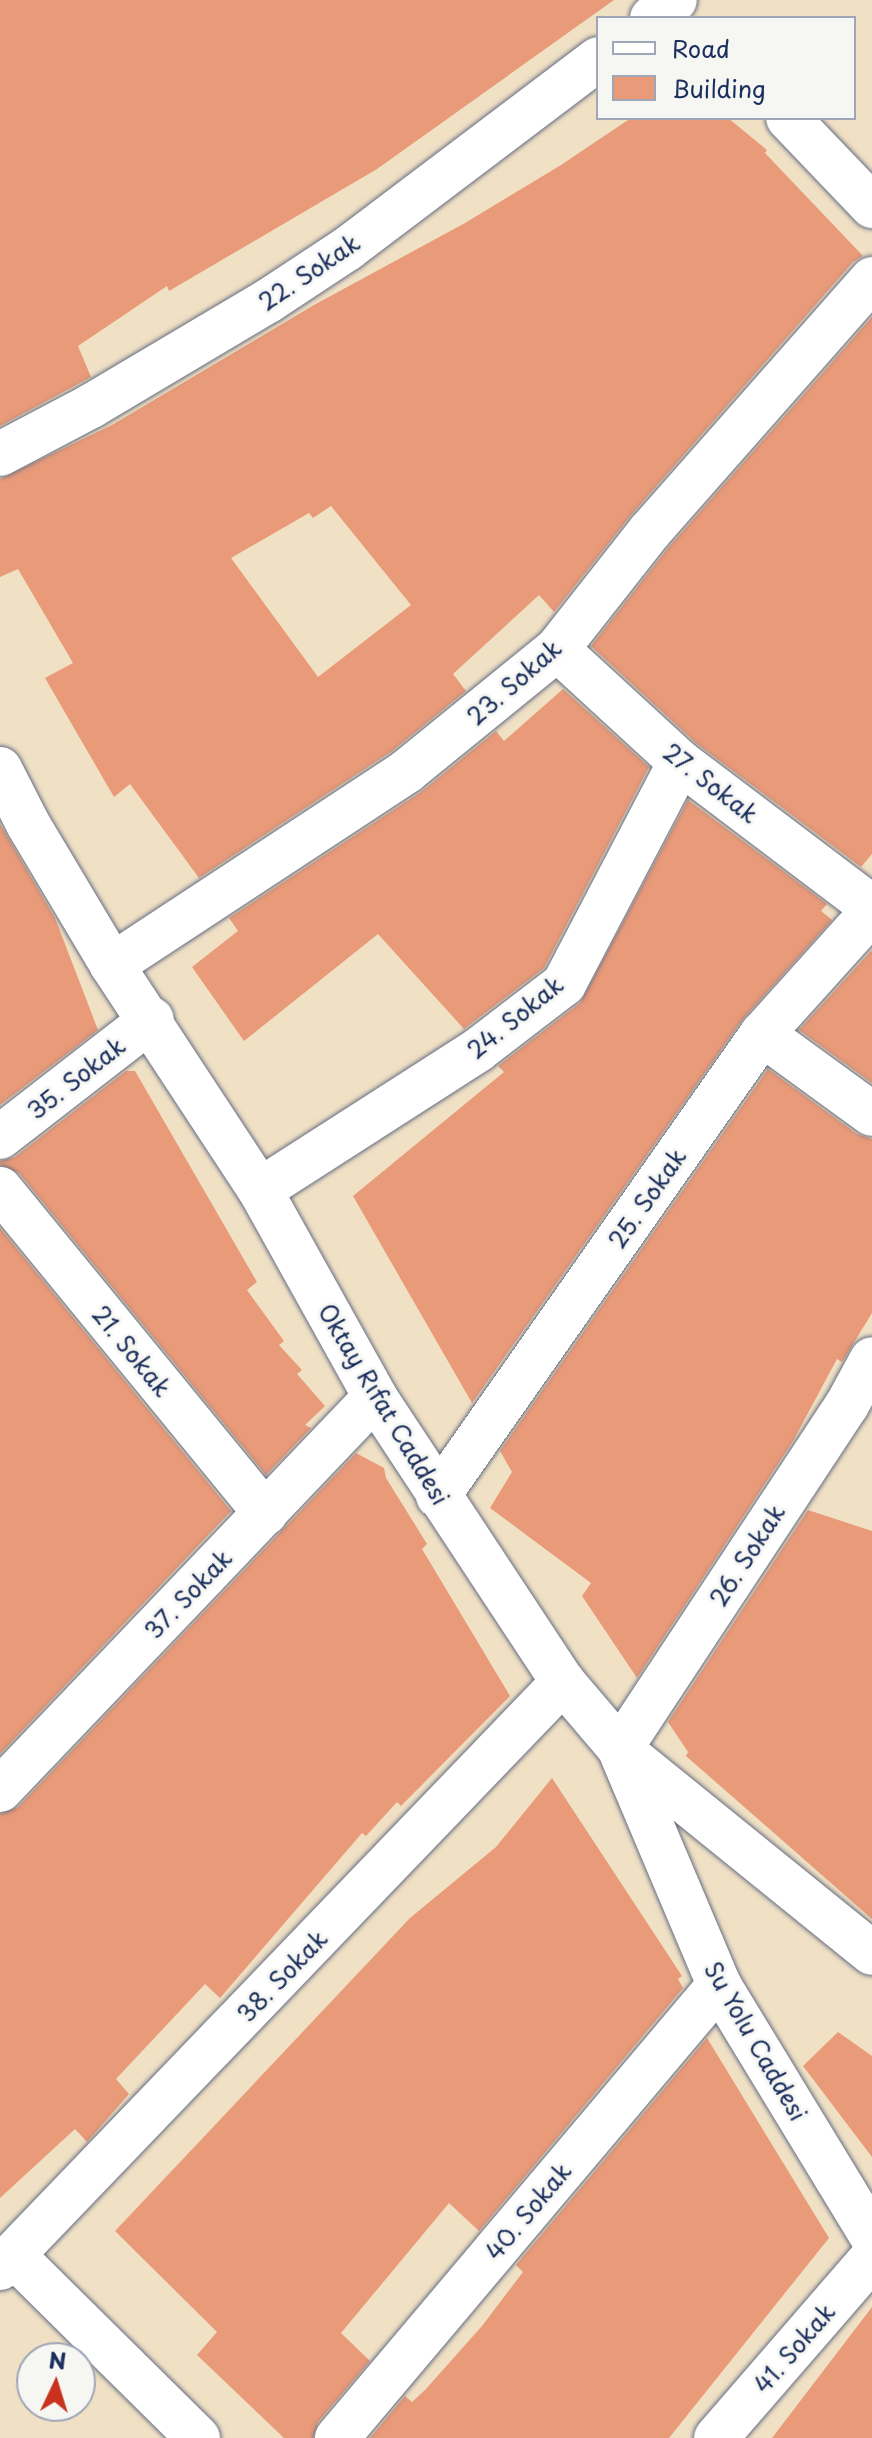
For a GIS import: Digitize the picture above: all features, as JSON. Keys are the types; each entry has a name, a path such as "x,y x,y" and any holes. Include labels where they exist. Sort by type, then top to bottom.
{"street":[{"path":"655,16 676,0 692,16"},
{"name":"22. Sokak","path":"0,454 91,406 268,301 347,249 596,61"},
{"path":"790,120 872,206"},
{"name":"23. Sokak","path":"112,965 407,771 557,649 650,531 872,279"},
{"name":"27. Sokak","path":"557,649 680,762 872,910"},
{"name":"24. Sokak","path":"260,1190 478,1050 564,984 680,762"},
{"name":"Oktay Rıfat Caddesi","path":"0,769 14,832 152,1019 260,1190 375,1397 563,1682 620,1749 872,1953"},
{"name":"25. Sokak","path":"438,1496 762,1034 872,910"},
{"name":"35. Sokak","path":"0,1137 152,1019"},
{"path":"762,1034 872,1114"},
{"name":"21. Sokak","path":"0,1189 265,1513"},
{"name":"26. Sokak","path":"620,1749 859,1415 872,1359"},
{"name":"37. Sokak","path":"0,1790 375,1397"},
{"name":"38. Sokak","path":"7,2262 563,1682"},
{"name":"Su Yolu Caddesi","path":"620,1749 719,1985 872,2237"},
{"name":"40. Sokak","path":"337,2438 719,1985"},
{"name":"41. Sokak","path":"716,2438 872,2258"},
{"path":"7,2262 198,2438"}],"building":[{"path":"0,0 614,0 377,169 169,291 167,286 78,346 91,377 0,426"},
{"path":"628,120 730,120 767,150 765,153 863,256 853,262 631,515 554,612 539,595 453,674 466,691 392,751 199,878 130,784 114,797 45,678 73,663 18,569 0,577 0,479 112,425 314,305 465,223","holes":["331,506 411,605 318,677 231,558 309,513 313,518"]},
{"path":"872,317 872,854 861,867 696,743 591,646 669,547"},
{"path":"563,689 649,767 544,968 464,1029 378,934 244,1041 192,967 238,931 229,918 421,792 496,731 504,741"},
{"path":"688,800 827,904 821,911 832,920 742,1020 472,1403 353,1196 504,1072 498,1066 580,1003"},
{"path":"0,824 55,918 98,1030 0,1105"},
{"path":"872,952 872,1083 799,1030"},
{"path":"768,1069 857,1134 872,1139 872,1313 842,1362 837,1359 793,1441 637,1678 582,1596 591,1583 490,1508 512,1472 500,1451"},
{"path":"126,1071 135,1071 257,1282 247,1290 284,1341 279,1345 302,1370 297,1374 325,1406 305,1425 311,1428 266,1475 19,1173 0,1165 0,1161 15,1157"},
{"path":"0,1228 231,1511 0,1754"},
{"path":"356,1453 384,1468 386,1478 427,1544 422,1549 510,1696 401,1806 397,1802 366,1836 362,1833 220,1998 205,1984 116,2079 129,2094 87,2142 75,2129 0,2198 0,1814 18,1807"},
{"path":"808,1510 872,1531 872,1919 686,1756 688,1752 668,1722"},
{"path":"552,1778 682,1976 678,1979 683,1988 479,2231 449,2203 341,2333 370,2361 318,2422 313,2438 284,2438 197,2355 217,2332 115,2231 410,1918 496,1847"},
{"path":"838,2032 872,2056 872,2157 803,2066"},
{"path":"707,2038 829,2238 669,2438 370,2438 405,2396 412,2402 425,2390 482,2326 523,2272 516,2265"},
{"path":"872,2307 872,2438 772,2438"}]}
